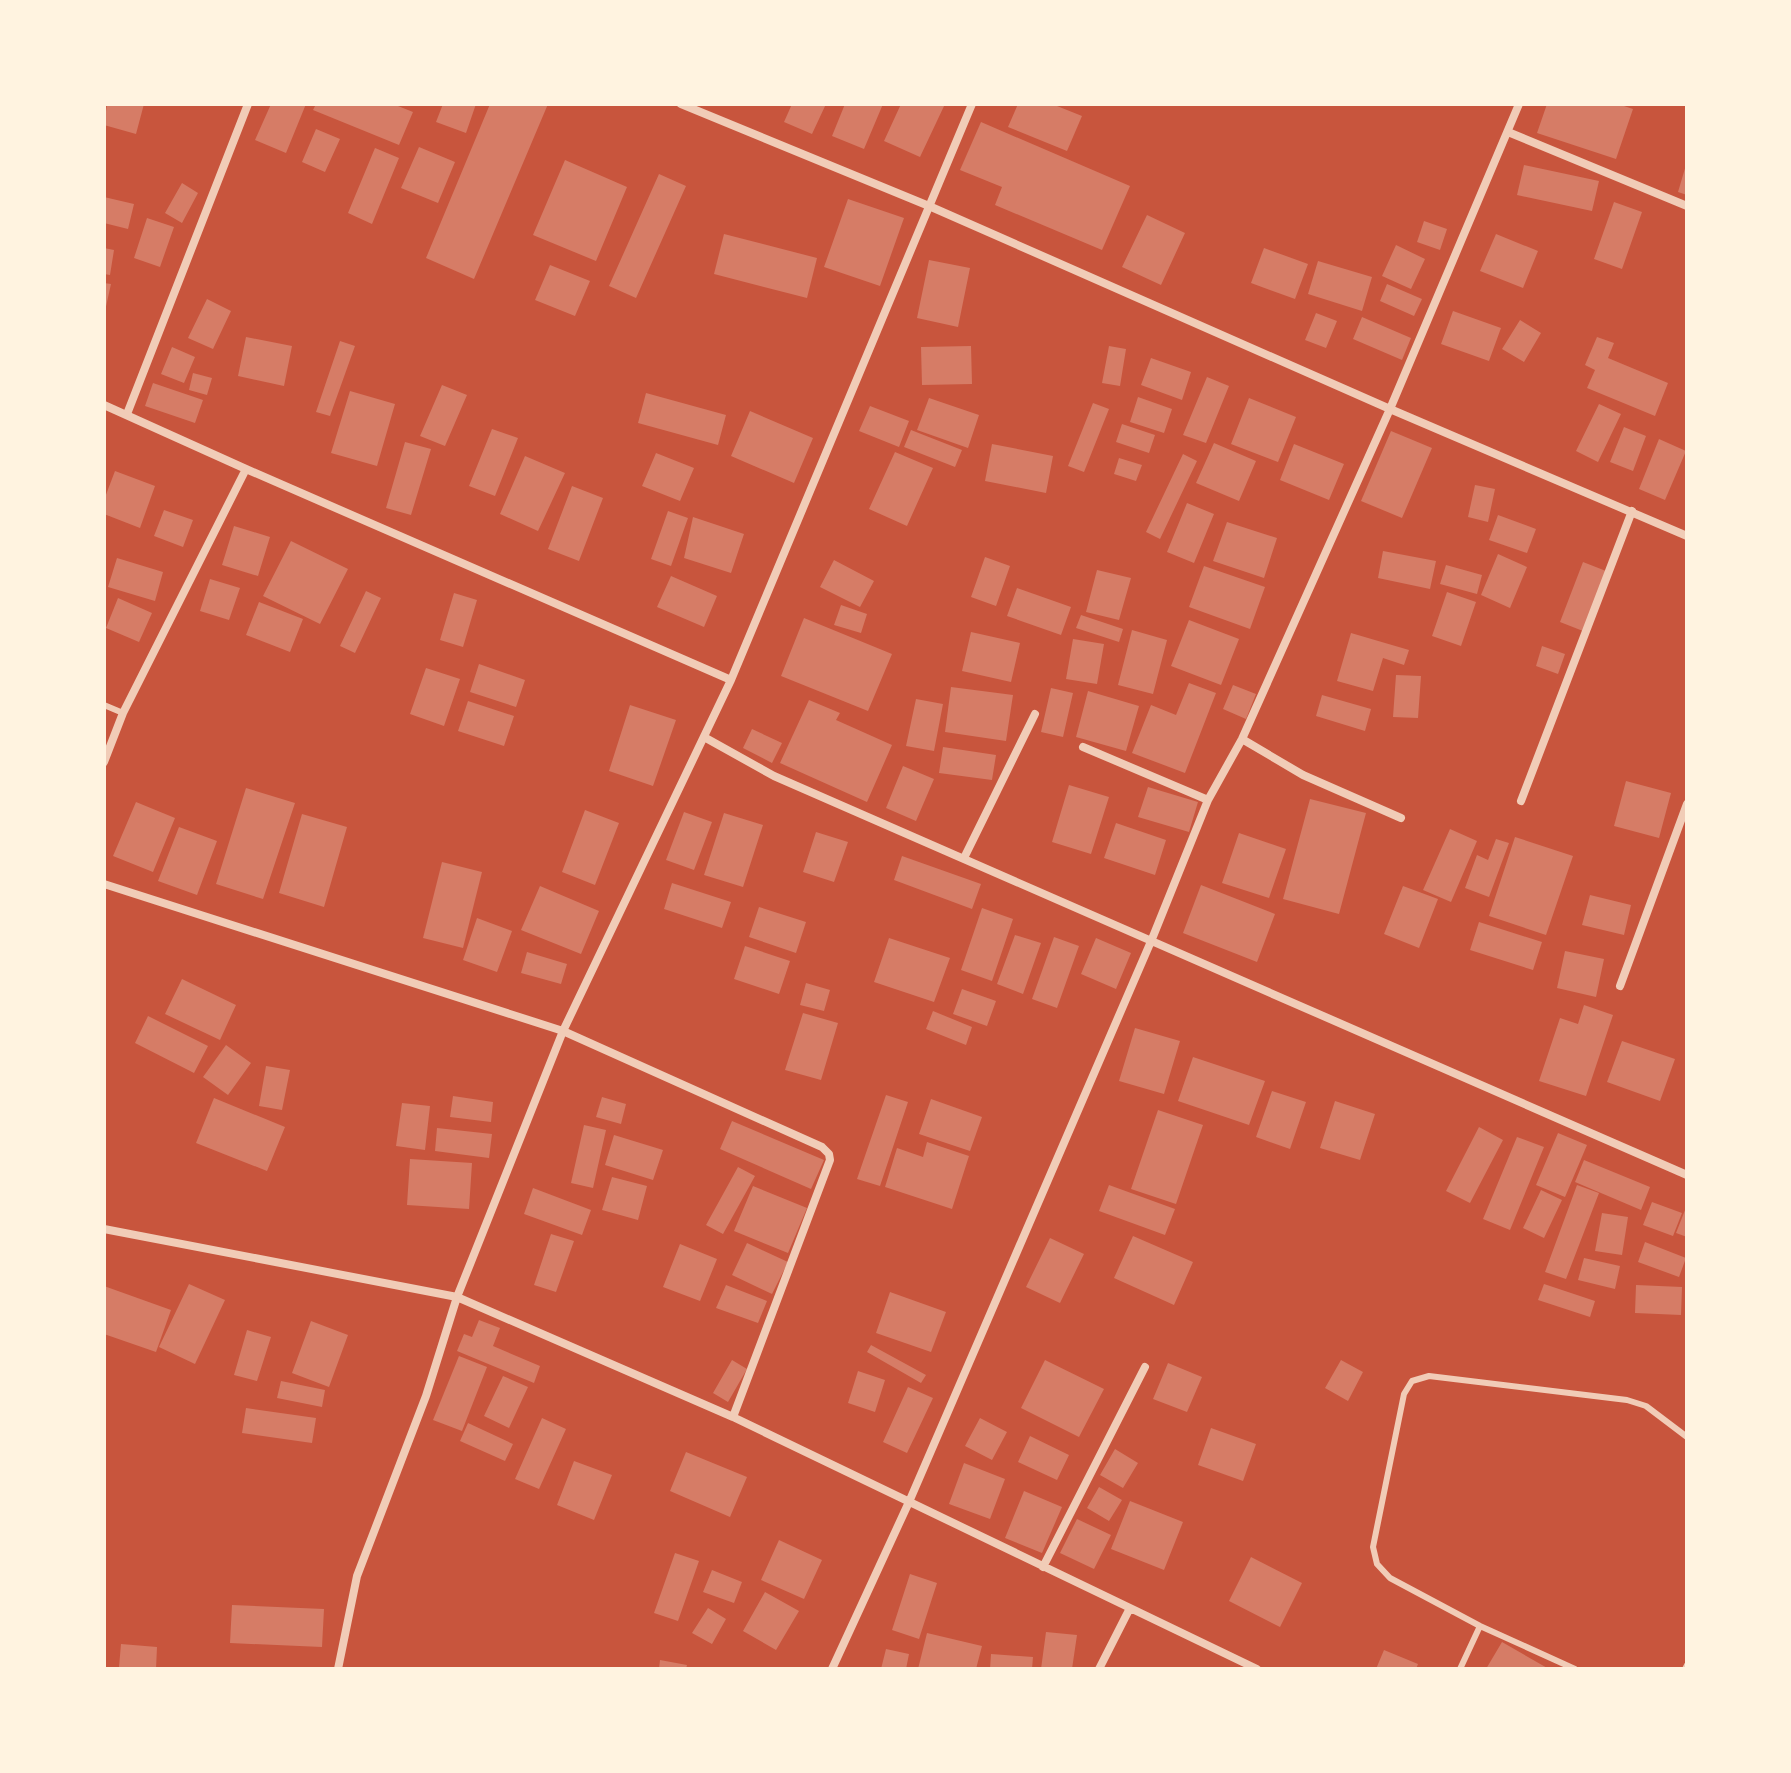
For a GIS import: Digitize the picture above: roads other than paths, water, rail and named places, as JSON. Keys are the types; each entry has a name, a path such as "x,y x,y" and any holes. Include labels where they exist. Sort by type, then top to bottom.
{"street":[{"path":"127,414 248,104"},
{"path":"681,104 929,206 1687,536"},
{"path":"338,1669 357,1576 426,1396 457,1297 563,1031 731,680 972,104"},
{"path":"832,1669 909,1502 1152,939 1208,800 1242,739 1390,409 1519,104"},
{"path":"1508,132 1687,206"},
{"path":"104,405 731,680"},
{"path":"104,762 123,713 246,469"},
{"path":"1521,801 1632,511"},
{"path":"964,858 1035,714"},
{"path":"704,737 774,776 1687,1175"},
{"path":"1242,739 1303,775 1401,818"},
{"path":"1083,747 1208,800"},
{"path":"1620,986 1687,804"},
{"path":"104,884 563,1031 822,1147 830,1160 733,1417"},
{"path":"104,1229 457,1297 733,1417 1257,1669"},
{"path":"1043,1567 1145,1367"},
{"path":"1099,1669 1130,1608"}],"lane":[{"path":"104,705 123,713"},
{"path":"1575,1669 1480,1626 1390,1578 1377,1564 1373,1547 1404,1394 1412,1381 1429,1376 1627,1400 1646,1406 1687,1437"},
{"path":"1460,1669 1480,1626"}]}
